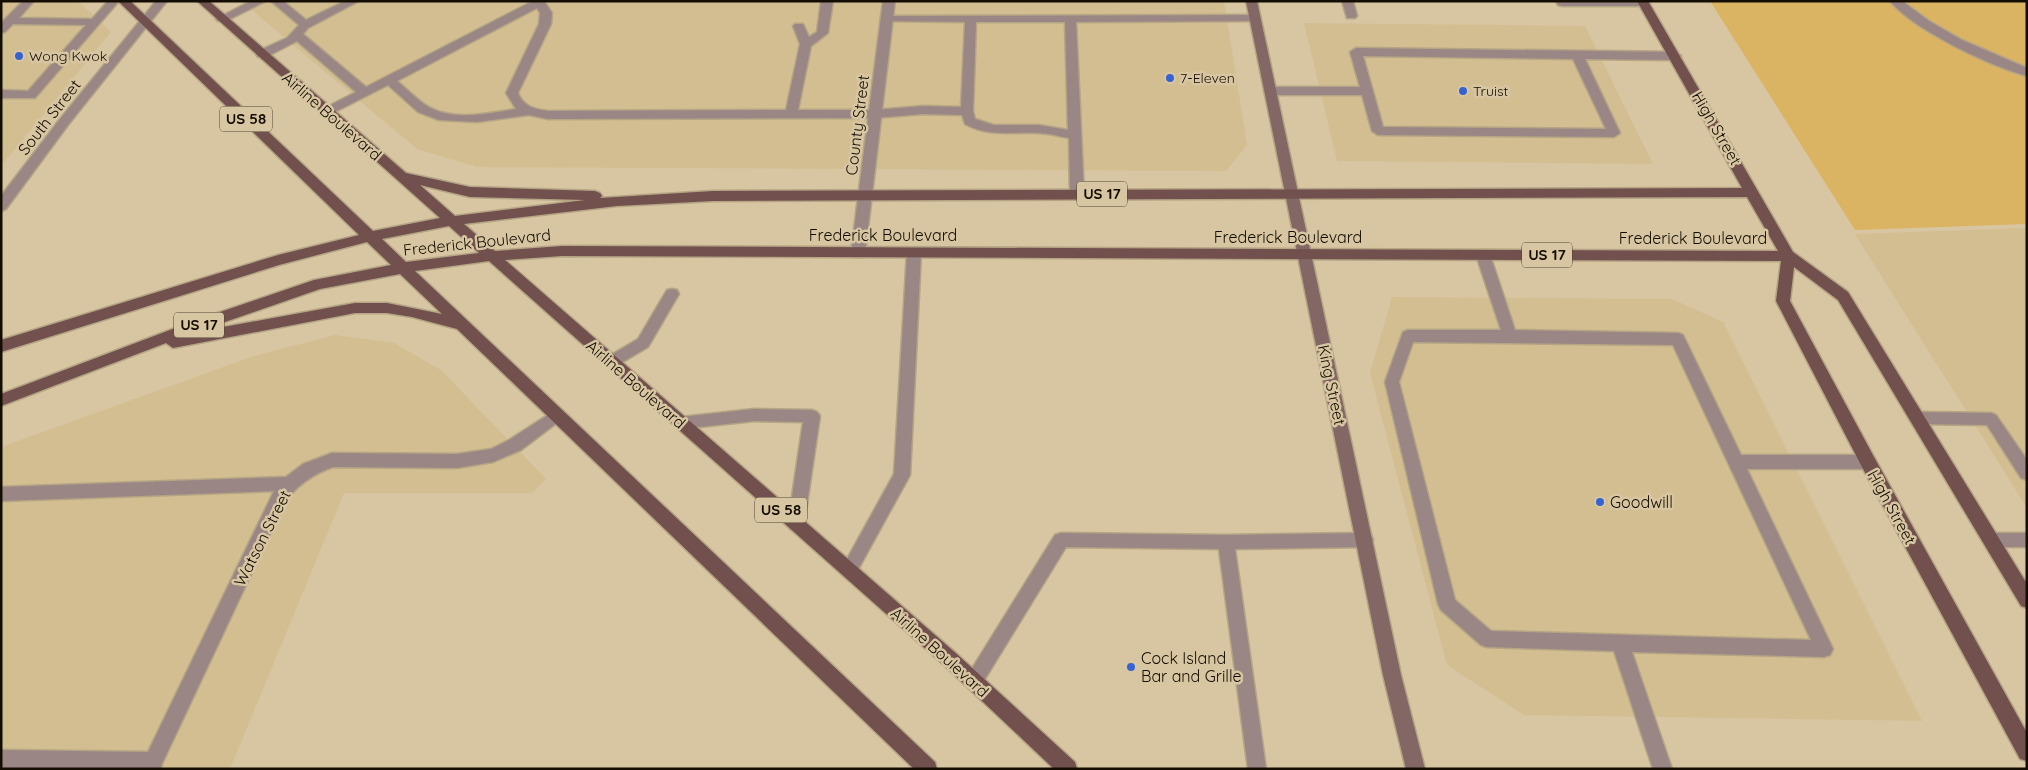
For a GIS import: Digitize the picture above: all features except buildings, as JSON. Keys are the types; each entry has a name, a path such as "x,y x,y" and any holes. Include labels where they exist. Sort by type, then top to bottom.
{"main road":[{"name":"US 58","path":"123,1 928,769"},
{"name":"Airline Boulevard","path":"202,1 849,570 974,681 1068,769"},
{"name":"High Street","path":"1643,2 1788,256 1843,296 2027,600"},
{"path":"401,177 470,192 657,199"},
{"name":"Frederick Boulevard","path":"1,346 278,260 369,237 452,221 617,201 713,196 1753,192"},
{"name":"Frederick Boulevard","path":"1,400 196,326 319,284 402,268 490,256 562,251 1788,256"},
{"name":"High Street","path":"1788,256 1783,301 1868,462 2027,752"},
{"path":"132,350 307,315 356,308 387,308 412,312 462,325"}],"street":[{"path":"1,30 29,1"},
{"path":"1,94 31,95 114,1"},
{"name":"South Street","path":"1,206 6,193 162,1"},
{"path":"222,19 261,1"},
{"path":"276,1 305,25"},
{"path":"262,54 291,40 305,25 354,1"},
{"path":"806,44 822,33 827,1"},
{"name":"County Street","path":"858,253 889,1"},
{"name":"King Street","path":"1251,1 1392,675 1416,769"},
{"path":"1347,1 1351,16"},
{"path":"1561,1 1562,3 1643,2"},
{"path":"1895,1 1931,27 1968,48 2027,72"},
{"path":"328,112 538,2 546,13 545,24 512,93 516,104 527,112"},
{"path":"971,18 967,111 969,121 978,127 990,129 1041,129 1075,135"},
{"path":"1070,18 1077,194"},
{"path":"887,19 1254,18"},
{"path":"10,21 96,22"},
{"path":"791,114 806,44 799,26"},
{"path":"296,34 365,93"},
{"path":"1577,55 1614,133 1378,131 1356,52 1675,56"},
{"path":"389,80 426,111 438,116 462,119 527,112 548,115 875,114 923,110 967,111"},
{"path":"1270,91 1367,91"},
{"path":"849,570 902,475 914,253"},
{"path":"1483,255 1510,336"},
{"path":"611,362 643,343 672,294"},
{"path":"1408,336 1510,336 1678,339 1824,649 1621,645 1487,639 1447,604 1392,382 1408,336"},
{"name":"Watson Street","path":"152,765 280,496 289,484 309,469 332,460 457,461 493,455 515,445 557,415"},
{"path":"681,423 754,415 812,416 796,524"},
{"path":"1916,418 1991,418 2027,474"},
{"path":"1736,462 1868,462"},
{"path":"1,494 289,484"},
{"path":"974,681 1062,540 1226,542 1365,540"},
{"path":"1990,540 2027,540"},
{"path":"1226,542 1257,769"},
{"path":"1621,645 1663,769"},
{"path":"1,760 152,765"}],"shaded area":[{"path":"1,1 78,1 111,32 1,166"},
{"path":"241,1 1224,1 1247,145 1226,171 477,167 417,149"},
{"path":"1710,1 2027,1 2027,224 1855,230"},
{"path":"1304,23 1585,26 1653,164 1337,161"},
{"path":"2027,228 2027,508 1855,234"},
{"path":"1392,297 1672,299 1723,322 1922,721 1524,715 1447,665 1370,373"},
{"path":"335,335 394,343 441,370 546,479 532,493 344,493 230,769 1,769 1,447 254,356"}],"place":[{"name":"Wong Kwok","path":"19,56"},
{"name":"7-Eleven","path":"1170,78"},
{"name":"Truist","path":"1463,91"},
{"name":"Goodwill","path":"1600,502"},
{"name":"Cock Island Bar and Grille","path":"1131,667"}]}
